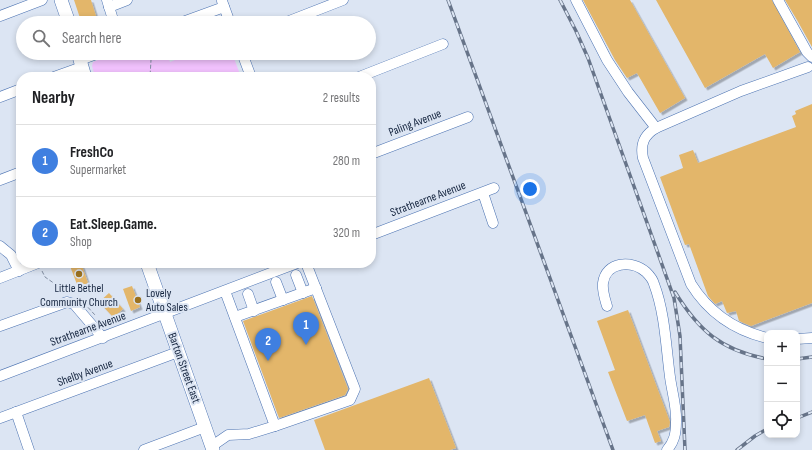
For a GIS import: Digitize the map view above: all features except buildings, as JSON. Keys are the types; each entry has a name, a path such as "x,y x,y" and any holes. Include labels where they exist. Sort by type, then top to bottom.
{"main road":[{"path":"61,0 66,16"},
{"name":"Barton Street East","path":"149,268 213,448"}],"street":[{"path":"0,16 42,0"},
{"path":"112,16 108,3 127,0"},
{"path":"302,16 343,0"},
{"path":"576,0 607,60 628,92 656,128"},
{"path":"778,0 807,52 812,57"},
{"path":"195,16 222,3 227,16"},
{"path":"372,72 443,44"},
{"path":"245,60 249,72"},
{"path":"64,72 81,64"},
{"path":"764,337 746,332 723,320 700,298 691,284 643,158 642,143 647,134 656,128 741,91 808,67"},
{"path":"0,97 16,91"},
{"name":"Paling Avenue","path":"376,152 468,117"},
{"path":"0,180 16,174"},
{"name":"Strathearne Avenue","path":"376,233 494,188"},
{"path":"483,193 493,223"},
{"path":"0,246 11,255 16,265"},
{"path":"607,306 603,295 603,282 608,270 616,265 627,263 637,266 646,272 654,283 660,307 677,421 674,442 667,450"},
{"path":"0,278 26,268"},
{"name":"Strathearne Avenue","path":"0,376 284,268"},
{"path":"213,448 228,435 249,434 350,400 355,389 308,268"},
{"path":"296,275 304,293"},
{"path":"276,282 283,300"},
{"path":"235,317 316,288"},
{"path":"225,291 275,426"},
{"path":"248,294 254,311"},
{"path":"0,326 67,302 74,304 103,338"},
{"path":"800,339 812,338"},
{"name":"Shelby Avenue","path":"0,418 178,352"},
{"path":"16,412 30,450"},
{"path":"144,450 205,427"}],"path":[{"path":"150,72 151,60"}],"shaded area":[{"path":"98,60 169,60 170,62 175,60 235,60 239,72 94,72 92,66 93,62"}],"railway":[{"path":"448,0 613,450"},
{"path":"560,0 588,58 674,298 680,336 685,450"},
{"path":"675,292 693,318 713,337 737,350 764,358"},
{"path":"800,359 812,357"},
{"path":"800,417 812,412"},
{"path":"737,450 764,431"}],"place":[{"name":"Little Bethel Community Church","path":"79,274"},
{"name":"Lovely Auto Sales","path":"138,300"},
{"name":"FreshCo","path":"306,345"},
{"name":"Eat.Sleep.Game.","path":"268,361"}]}
